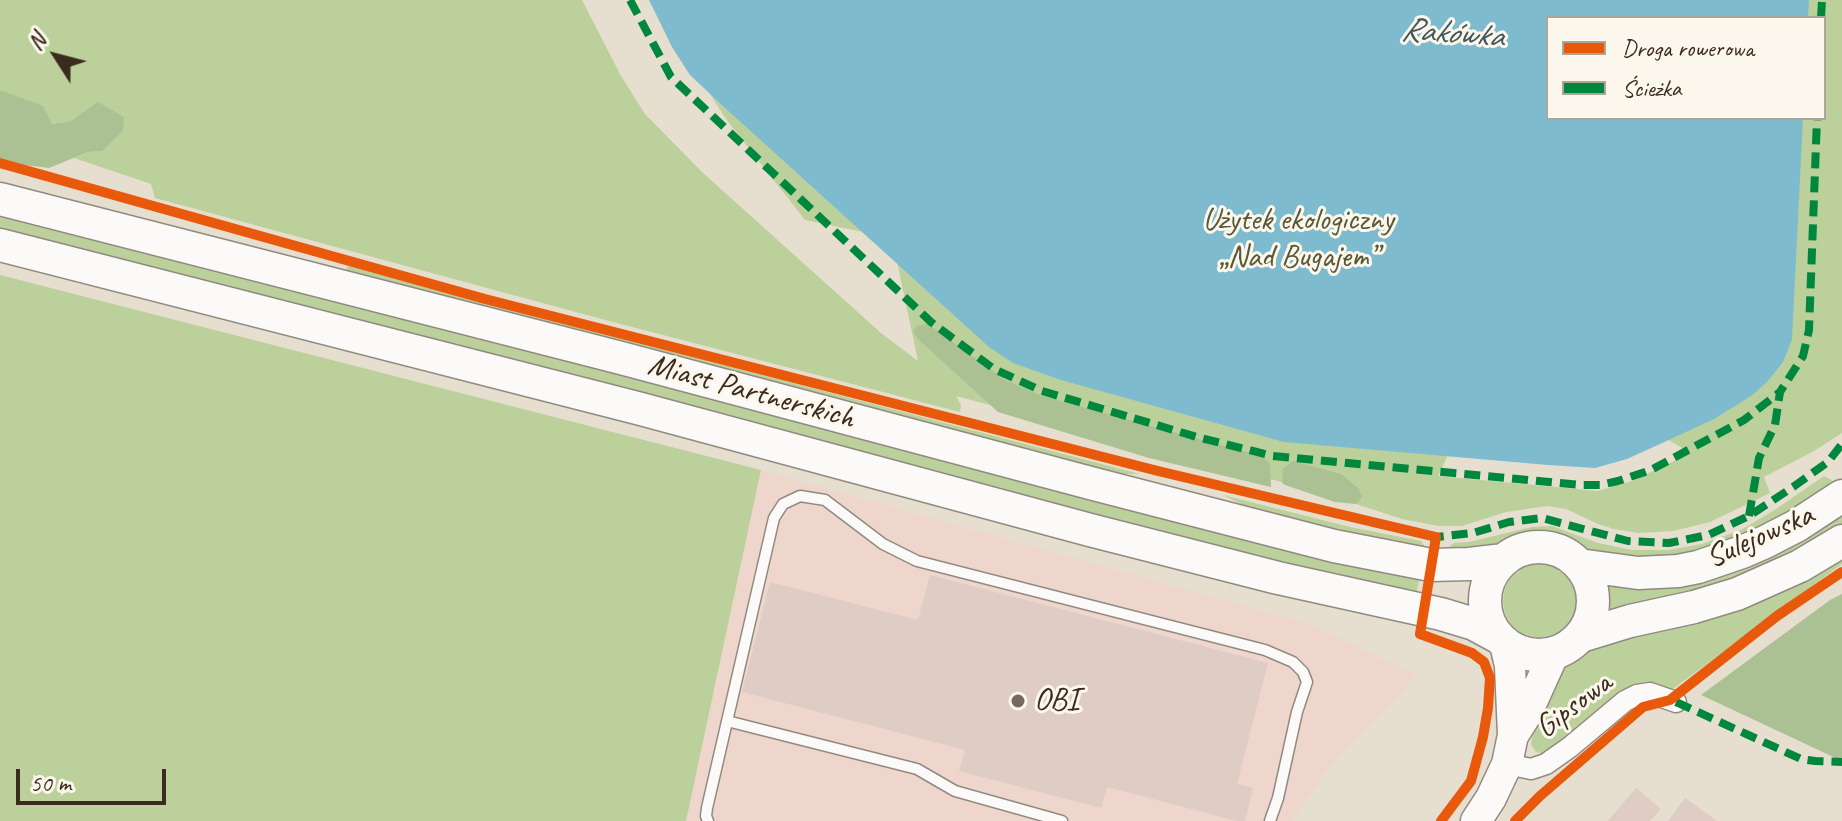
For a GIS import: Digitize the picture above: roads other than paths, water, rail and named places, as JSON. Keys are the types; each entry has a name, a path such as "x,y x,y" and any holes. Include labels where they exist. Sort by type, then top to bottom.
{"main road":[{"name":"Miast Partnerskich","path":"0,199 548,339 1334,546 1431,565 1504,560"},
{"name":"Miast Partnerskich","path":"0,245 641,409 1090,530 1441,614 1474,624 1502,640"},
{"name":"Sulejowska","path":"1579,565 1638,573 1698,567 1765,542 1842,496"},
{"name":"Sulejowska","path":"1581,636 1737,594 1800,566 1842,541"},
{"path":"1502,640 1523,653 1533,655 1554,653 1581,636 1591,616 1592,594 1579,565 1561,552 1541,547 1521,551 1504,560 1488,583 1485,602 1488,620 1502,640 1510,666 1510,750"},
{"path":"1476,821 1491,798 1554,653"}],"street":[{"name":"Gipsowa","path":"1510,750 1531,769 1546,764 1562,753 1625,701 1637,695 1650,693 1676,702"}],"lane":[{"path":"708,821 707,808 774,518 783,504 800,496 825,500 883,544 917,561 1265,650 1293,662 1303,672 1307,682 1270,821"},
{"path":"727,721 917,769 955,791 1062,821"}],"water":[{"name":"Użytek ekologiczny „Nad Bugajem”","path":"649,0 1809,0 1808,16 1546,16 1546,120 1803,120 1792,340 1783,362 1751,396 1714,419 1660,444 1627,459 1595,468 1284,442 1061,380 1013,363 989,347 723,106 690,75"}],"place":[{"name":"OBI","path":"1018,701"}],"water label":[{"name":"Rakówka","path":"1452,34"}]}
